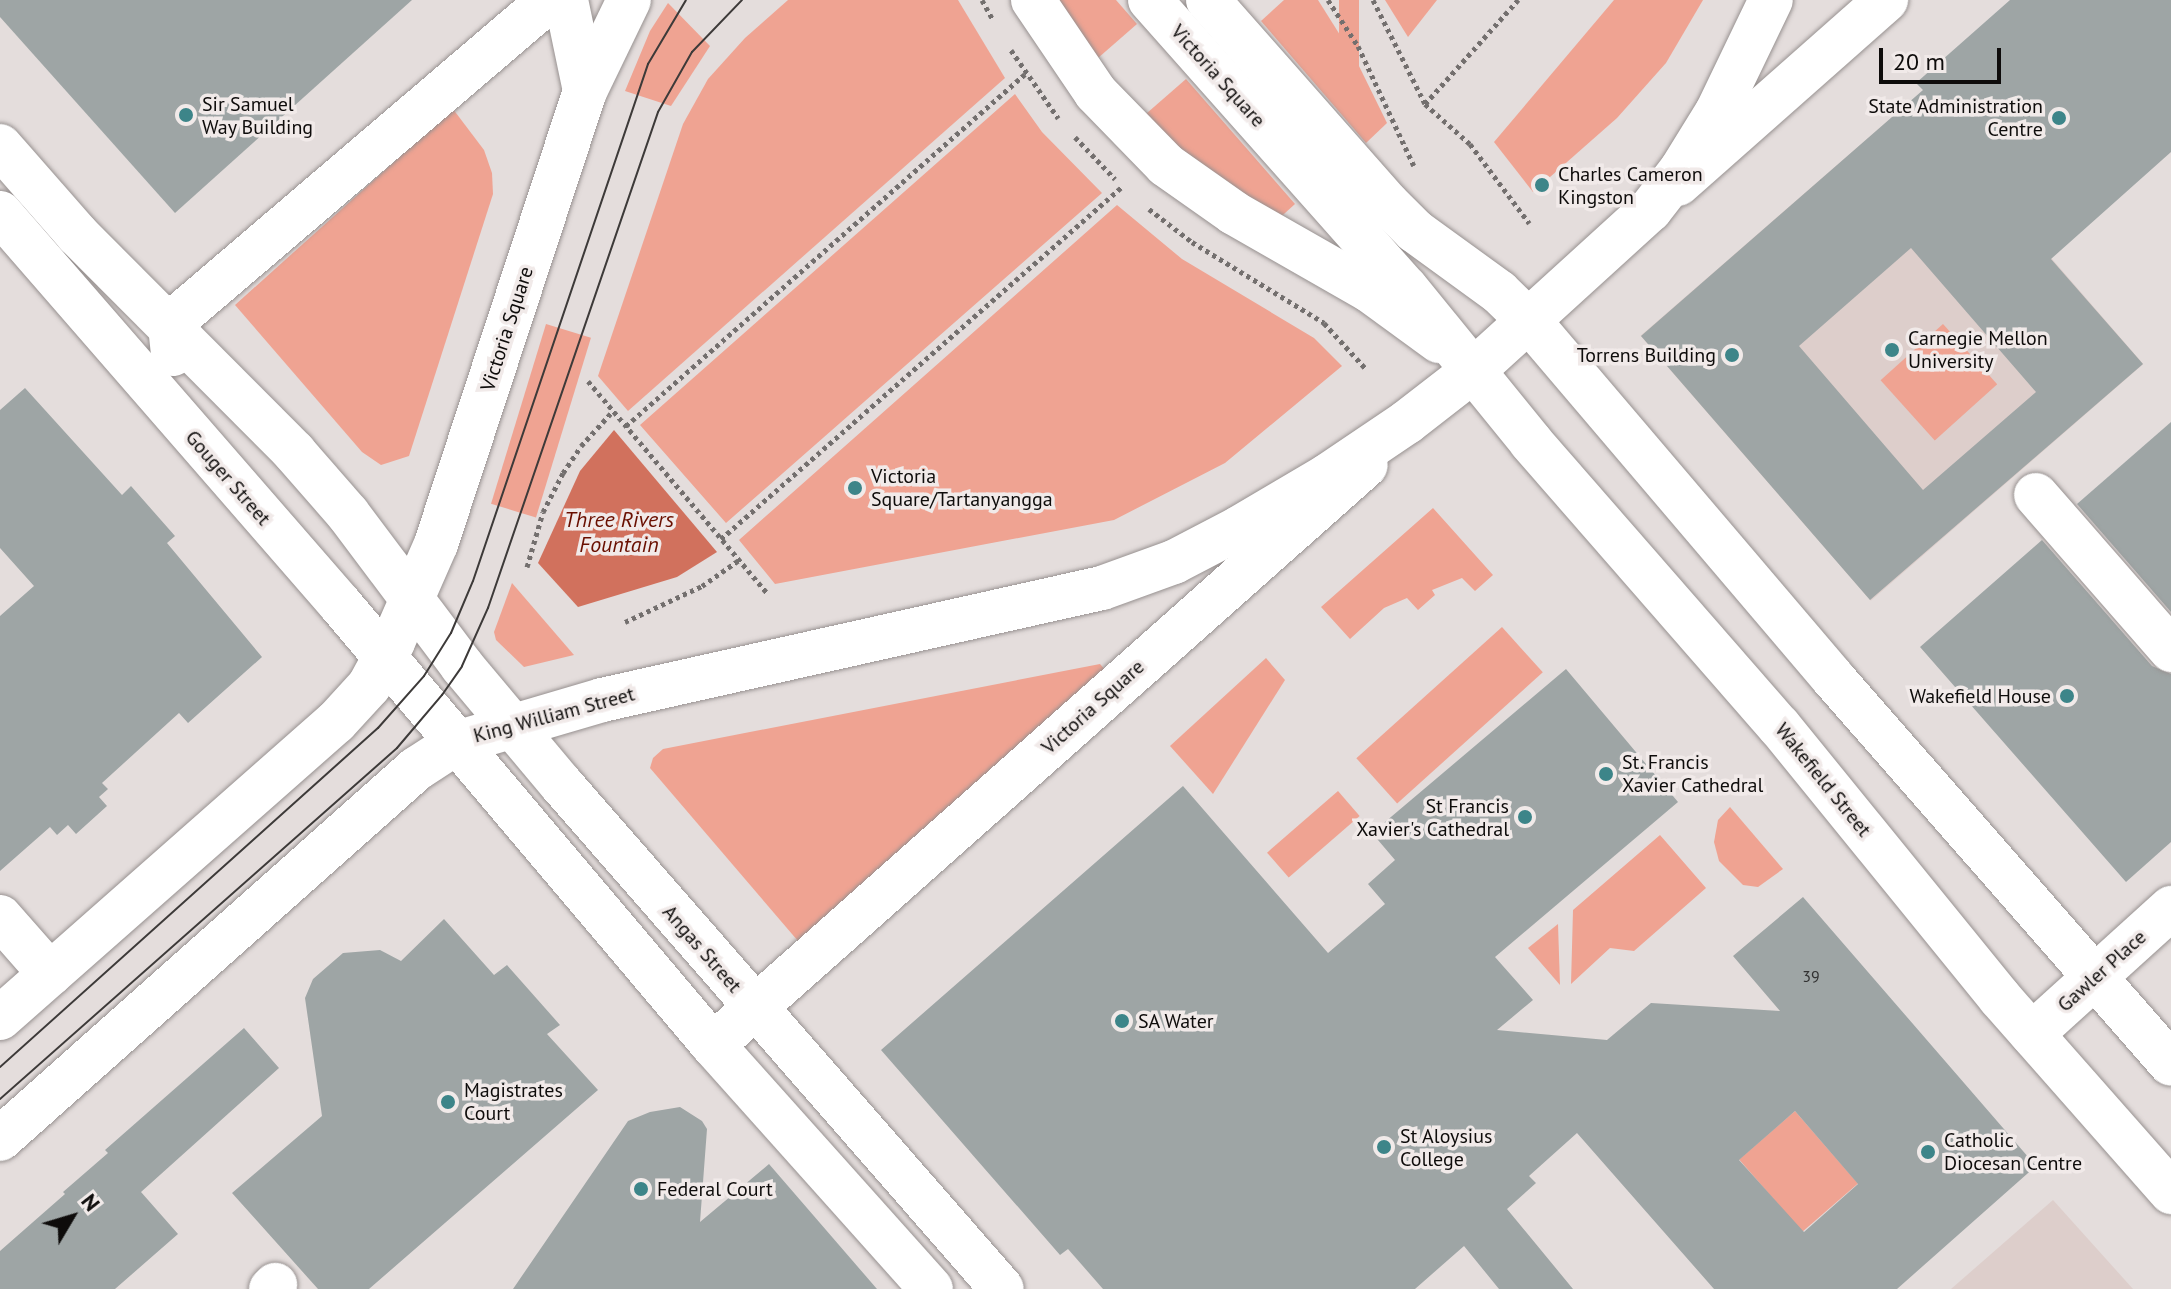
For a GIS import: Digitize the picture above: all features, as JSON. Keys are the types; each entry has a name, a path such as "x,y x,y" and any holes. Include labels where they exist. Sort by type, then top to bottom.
{"main road":[{"path":"170,324 550,0"},
{"path":"566,0 585,91"},
{"name":"Victoria Square","path":"384,659 412,601 449,508 585,91 629,0"},
{"path":"1033,0 1096,93 1166,165 1234,213 1369,290 1474,370"},
{"name":"Victoria Square","path":"1150,0 1406,288 1474,370"},
{"path":"1208,0 1388,204 1415,231 1499,292 1530,322 1821,665 2171,1064"},
{"name":"Victoria Square","path":"1650,210 1681,170 1717,112 1771,0"},
{"name":"Victoria Square","path":"713,1045 1530,322 1650,210 1886,0"},
{"path":"0,146 77,234 170,324 294,452 348,514 412,601"},
{"name":"Gouger Street","path":"0,213 456,743"},
{"path":"170,324 179,403 189,429 203,449"},
{"name":"Victoria Square","path":"1102,588 1174,562 1250,522 1407,422 1474,370"},
{"name":"Wakefield Street","path":"1474,370 1531,442 1779,726 2032,1034 2171,1192"},
{"path":"2036,495 2171,650"},
{"name":"King William Street","path":"0,1139 416,769 456,743 511,724 602,700 1102,588"},
{"name":"Angas Street","path":"412,601 511,724 753,1009 1002,1289"},
{"path":"0,1018 356,704 384,659"},
{"path":"456,743 713,1045 931,1289"},
{"name":"Gawler Place","path":"2032,1034 2171,908"},
{"path":"0,917 50,974"}],"path":[{"path":"1328,0 1358,46 1417,170"},
{"path":"1373,0 1425,104 1470,144 1529,223"},
{"path":"1425,104 1518,0"},
{"path":"626,426 1025,74"},
{"path":"721,539 1123,186"},
{"path":"588,381 767,593"},
{"path":"527,567 543,512 563,473 581,446 613,411"},
{"path":"625,622 702,586 739,560"}],"shaded area":[{"path":"788,0 958,0 1005,78 628,411 598,376 683,124 708,79 745,38"},
{"path":"1049,0 1116,0 1137,24 1090,65"},
{"path":"1284,0 1318,0 1357,62 1387,123 1366,143 1261,21"},
{"path":"1339,0 1359,0 1359,104 1339,104"},
{"path":"1385,0 1437,0 1408,37"},
{"path":"1614,0 1703,0 1666,63 1617,118 1533,192 1494,142"},
{"path":"668,3 710,46 671,106 625,91 650,31"},
{"path":"1186,79 1295,204 1274,223 1139,120"},
{"path":"1015,94 1042,132 1102,193 726,523 640,425"},
{"name":"Carnegie Mellon University","path":"1913,99 2143,364 1871,601 1641,336"},
{"path":"453,109 484,150 492,173 493,194 409,456 381,465 362,452 235,305"},
{"path":"1117,205 1182,259 1314,338 1342,366 1225,463 1114,520 775,584 739,540"},
{"path":"546,324 591,338 536,518 491,504"},
{"path":"1943,324 1997,384 1935,440 1881,380"},
{"path":"1433,508 1493,575 1475,591 1462,578 1432,590 1435,595 1418,610 1407,598 1384,608 1350,639 1321,607"},
{"path":"512,583 574,655 524,667 496,640 494,632"},
{"path":"1502,627 1543,672 1397,803 1356,758"},
{"path":"1266,658 1285,680 1213,794 1170,746"},
{"path":"1100,664 1107,672 798,941 650,768 653,758 663,749"},
{"path":"1338,791 1360,816 1289,878 1267,853"},
{"path":"1730,807 1783,869 1758,887 1743,885 1719,861 1714,842 1718,820"},
{"path":"1660,835 1706,888 1634,951 1610,948 1571,984 1573,910"},
{"path":"1558,924 1560,985 1528,948"},
{"path":"1795,1111 1858,1183 1802,1232 1739,1160"},
{"path":"2053,1200 2133,1289 1951,1289"}],"water":[{"name":"Three Rivers Fountain","path":"614,430 717,552 677,577 578,607 538,563 580,471"}],"building":[{"name":"Sir Samuel Way Building","path":"0,0 412,0 175,213 0,17"},
{"name":"Carnegie Mellon University","path":"2010,0 2171,0 2171,152 2051,259 2143,364 1870,600 1641,336 1923,90 1916,83","holes":["1911,248 2036,392 1923,490 1799,346"]},
{"path":"25,388 122,495 131,486 175,536 167,543 262,657 188,723 179,713 102,783 108,789 99,797 107,806 76,834 68,825 57,835 50,827 0,871 0,616 34,586 0,548 0,410"},
{"path":"2171,422 2171,612 2077,504"},
{"name":"Wakefield House","path":"2042,540 2152,666 2171,674 2171,842 2126,882 1920,647"},
{"path":"1566,669 1678,802 1495,957 1533,1000 1497,1030 1607,1040 1651,1003 1780,1011 1733,956 1803,897 2036,1166 1897,1289 1714,1289 1577,1133 1529,1176 1536,1183 1507,1209 1573,1289 1499,1289 1464,1246 1415,1289 1103,1289 1068,1249 1060,1255 881,1050 1183,786 1328,953 1385,904 1368,884 1395,860 1372,833","holes":["1795,1111 1858,1184 1804,1232 1739,1160"]},
{"name":"Magistrates Court","path":"444,919 494,975 507,965 560,1025 547,1034 598,1090 369,1289 318,1289 232,1193 322,1116 305,998 313,979 343,953 380,950 401,961"},
{"path":"244,1028 279,1068 141,1192 178,1234 115,1289 0,1289 0,1251 108,1153 105,1150"},
{"name":"Federal Court","path":"680,1107 702,1121 707,1129 700,1222 769,1164 877,1289 513,1289 628,1121 650,1112"}],"tram line":[{"path":"0,1067 378,728 424,676 451,633 473,581 648,64 686,0"},
{"path":"0,1099 397,748 462,666 488,608 658,112 692,52 742,0"}],"place":[{"name":"Sir Samuel Way Building","path":"186,115"},
{"name":"State Administration Centre","path":"2059,118"},
{"name":"Charles Cameron Kingston","path":"1542,185"},
{"name":"Carnegie Mellon University","path":"1892,350"},
{"name":"Torrens Building","path":"1732,355"},
{"name":"Victoria Square/Tartanyangga","path":"855,488"},
{"name":"Wakefield House","path":"2067,696"},
{"name":"St. Francis Xavier Cathedral","path":"1606,774"},
{"name":"St Francis Xavier's Cathedral","path":"1525,817"},
{"name":"SA Water","path":"1122,1021"},
{"name":"Magistrates Court","path":"448,1102"},
{"name":"St Aloysius College","path":"1384,1147"},
{"name":"Catholic Diocesan Centre","path":"1928,1152"},
{"name":"Federal Court","path":"641,1189"}]}
